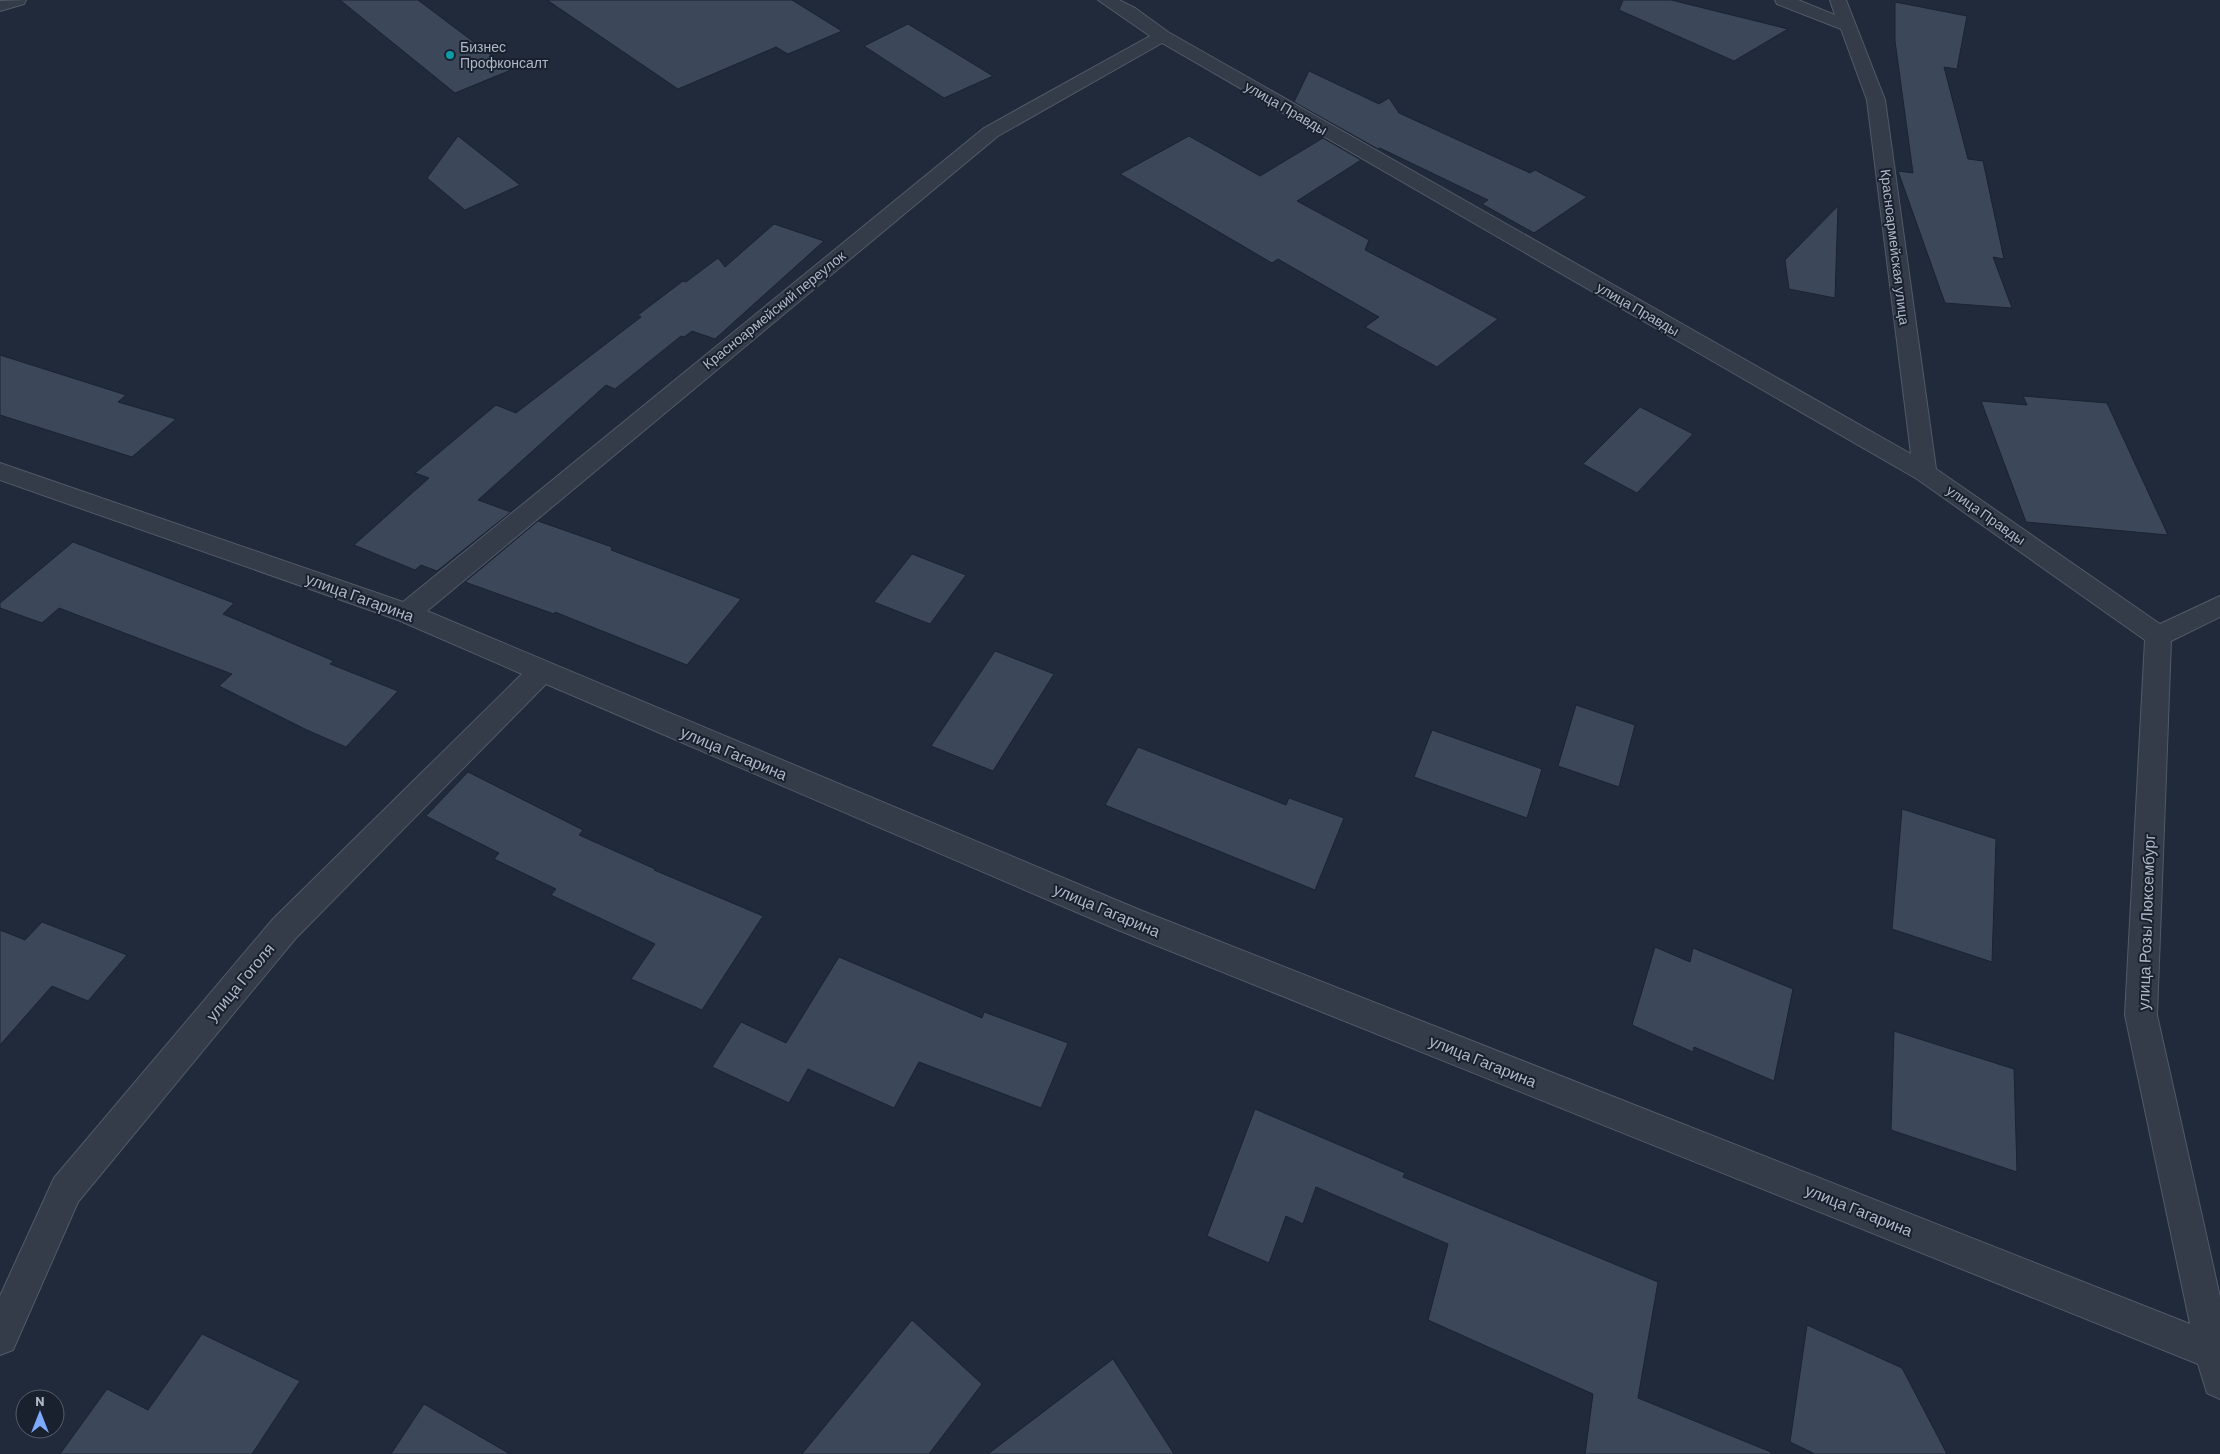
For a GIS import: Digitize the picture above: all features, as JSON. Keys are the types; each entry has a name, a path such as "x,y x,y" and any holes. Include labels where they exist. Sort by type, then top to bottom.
{"street":[{"path":"0,6 18,0"},
{"name":"улица Правды","path":"1106,0 1136,8 1162,36 1925,472 2158,636"},
{"path":"1783,0 1848,26"},
{"name":"Красноармейская улица","path":"1838,0 1876,100 1925,472"},
{"name":"Красноармейский переулок","path":"407,613 991,132 1162,36"},
{"name":"улица Гагарина","path":"0,471 407,613 541,672 1129,920 2216,1366"},
{"path":"2158,636 2220,606"},
{"name":"улица Розы Люксембург","path":"2158,636 2142,1015 2216,1366"},
{"name":"улица Гоголя","path":"0,1337 66,1190 284,929 541,672"}],"building":[{"name":"Бизнес Профконсалт","path":"340,0 418,0 511,70 455,93"},
{"path":"547,0 792,0 842,31 788,54 776,47 678,89"},
{"path":"1623,0 1671,0 1788,29 1734,61 1619,10"},
{"path":"1895,2 1967,16 1957,69 1944,67 1968,159 1983,161 2004,259 1993,257 2012,308 1945,303 1898,171 1913,173 1895,41"},
{"path":"908,24 993,76 944,98 864,46"},
{"path":"1309,71 1379,104 1389,98 1399,113 1530,173 1535,170 1587,197 1534,233 1482,204 1488,200 1380,148 1378,149 1294,102"},
{"path":"458,136 520,185 465,210 427,178"},
{"path":"1189,136 1260,176 1323,138 1361,160 1297,201 1369,240 1365,250 1498,319 1437,367 1365,327 1379,317 1278,259 1272,263 1120,174"},
{"path":"1838,206 1835,298 1789,289 1785,260"},
{"path":"774,224 824,241 715,339 692,331 684,337 681,336 615,389 606,385 478,500 511,512 437,571 421,565 415,570 354,545 429,478 415,473 496,405 516,413 641,317 638,315 683,281 686,282 718,258 725,267"},
{"path":"0,355 126,395 118,402 176,419 132,457 0,415"},
{"path":"2023,396 2107,403 2168,535 2026,522 1981,401 2027,405"},
{"path":"1640,407 1693,434 1637,493 1583,464"},
{"path":"538,521 612,547 611,550 741,599 687,665 555,612 554,614 465,582"},
{"path":"73,542 234,603 223,614 334,661 330,664 398,691 346,747 307,730 219,686 232,674 59,608 42,623 0,608 0,603"},
{"path":"912,554 966,575 930,624 874,602"},
{"path":"995,651 1054,674 993,771 931,746"},
{"path":"1576,705 1635,725 1619,787 1558,766"},
{"path":"1432,730 1542,769 1527,818 1414,777"},
{"path":"1138,747 1286,805 1289,798 1344,818 1315,890 1105,805"},
{"path":"468,772 583,830 579,835 654,870 763,916 702,1010 631,979 655,944 551,895 556,889 494,859 499,853 426,816"},
{"path":"1902,809 1996,839 1992,962 1892,929"},
{"path":"42,922 127,955 88,1001 52,986 0,1045 0,930 25,940"},
{"path":"1655,947 1690,962 1693,948 1793,989 1774,1081 1694,1047 1693,1052 1632,1025"},
{"path":"839,957 982,1018 984,1012 1068,1043 1041,1108 919,1062 894,1108 808,1069 789,1103 712,1067 741,1022 786,1043"},
{"path":"1894,1031 2014,1069 2017,1172 1891,1130"},
{"path":"1255,1109 1405,1173 1403,1177 1658,1282 1638,1398 1771,1452 1771,1454 1585,1454 1593,1394 1428,1320 1448,1244 1316,1187 1303,1224 1286,1216 1269,1263 1207,1236"},
{"path":"912,1320 982,1384 929,1454 802,1454"},
{"path":"1807,1325 1902,1368 1947,1454 1815,1454 1790,1442"},
{"path":"202,1334 300,1381 252,1454 60,1454 107,1389 148,1410"},
{"path":"1113,1359 1174,1454 988,1454"},
{"path":"424,1404 510,1454 391,1454"}],"place":[{"name":"Бизнес Профконсалт","path":"450,55"}]}
